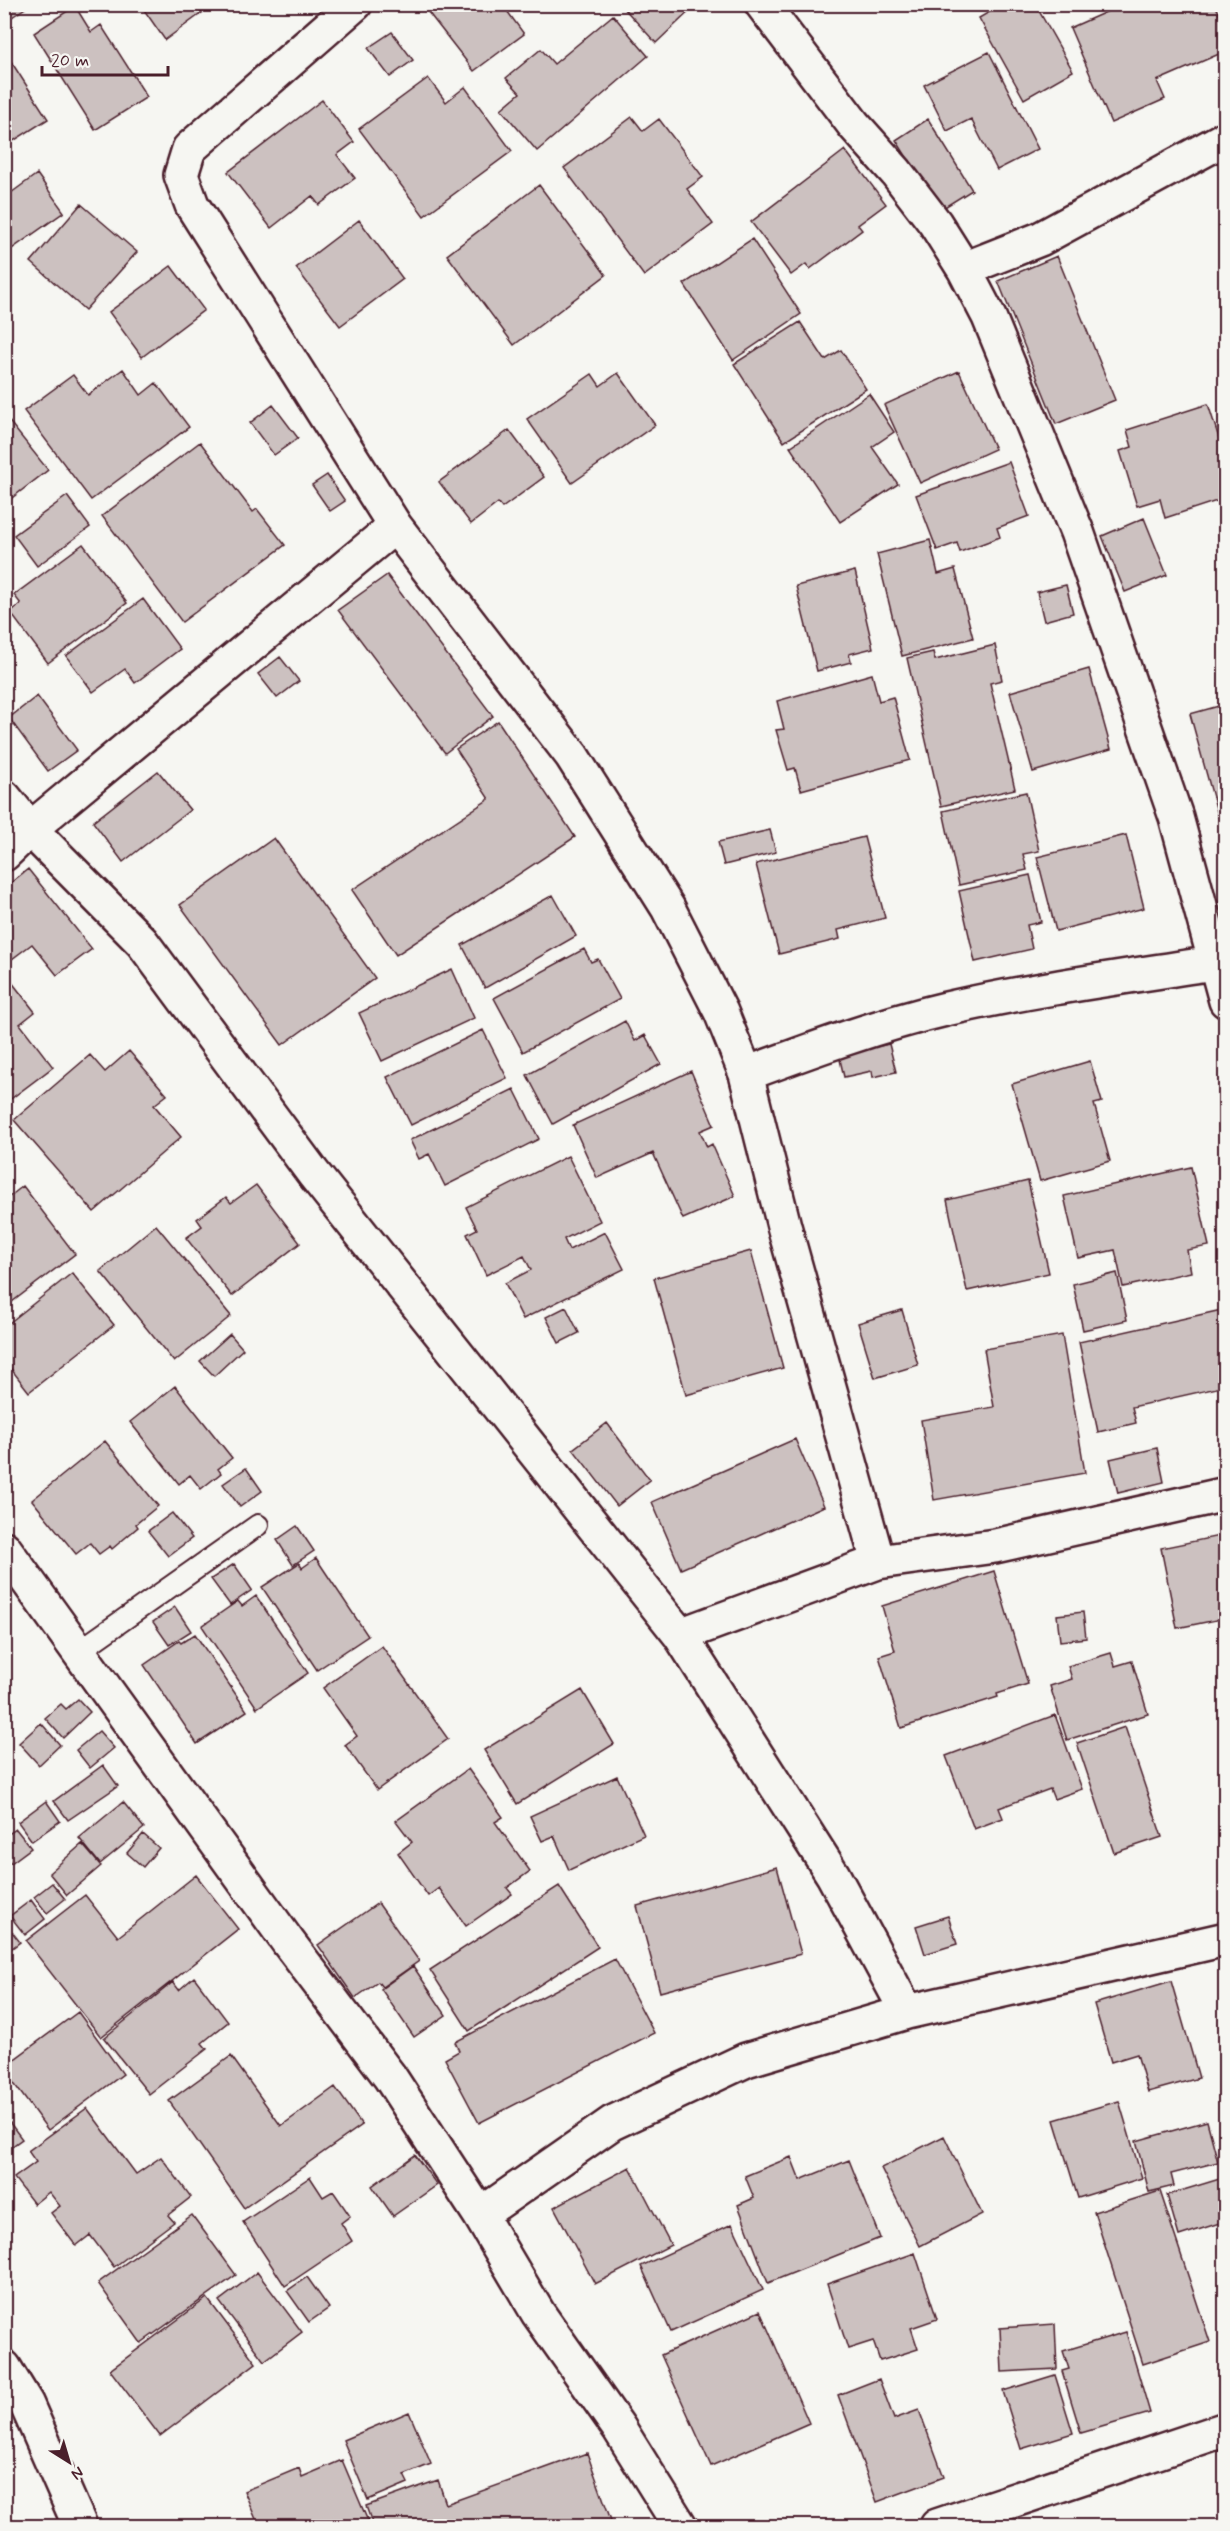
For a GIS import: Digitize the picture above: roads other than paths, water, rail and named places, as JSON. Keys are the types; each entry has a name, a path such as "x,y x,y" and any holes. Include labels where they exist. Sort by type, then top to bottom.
{"street":[{"path":"356,4 189,149 181,175 192,205 395,526 578,766 668,908 722,1012 746,1074 784,1226 878,1562"},
{"path":"762,4 854,125 896,172 935,223 964,269 989,317 1077,532 1176,817 1220,962 1226,1000"},
{"path":"964,269 1040,240 1226,138"},
{"path":"4,854 30,829 395,526"},
{"path":"4,797 30,829 142,942 320,1183 680,1635 833,1875 907,2012"},
{"path":"746,1074 822,1047 945,1010 1128,974 1220,962"},
{"path":"680,1635 878,1562 995,1546 1226,1494"},
{"path":"4,1548 288,1942 390,2077 480,2215 538,2313 619,2428 680,2526"},
{"path":"480,2215 622,2118 746,2060 907,2012 1226,1939"},
{"path":"4,2367 26,2403 80,2526"},
{"path":"937,2526 1226,2429"}],"lane":[{"path":"79,1651 258,1526"}]}
